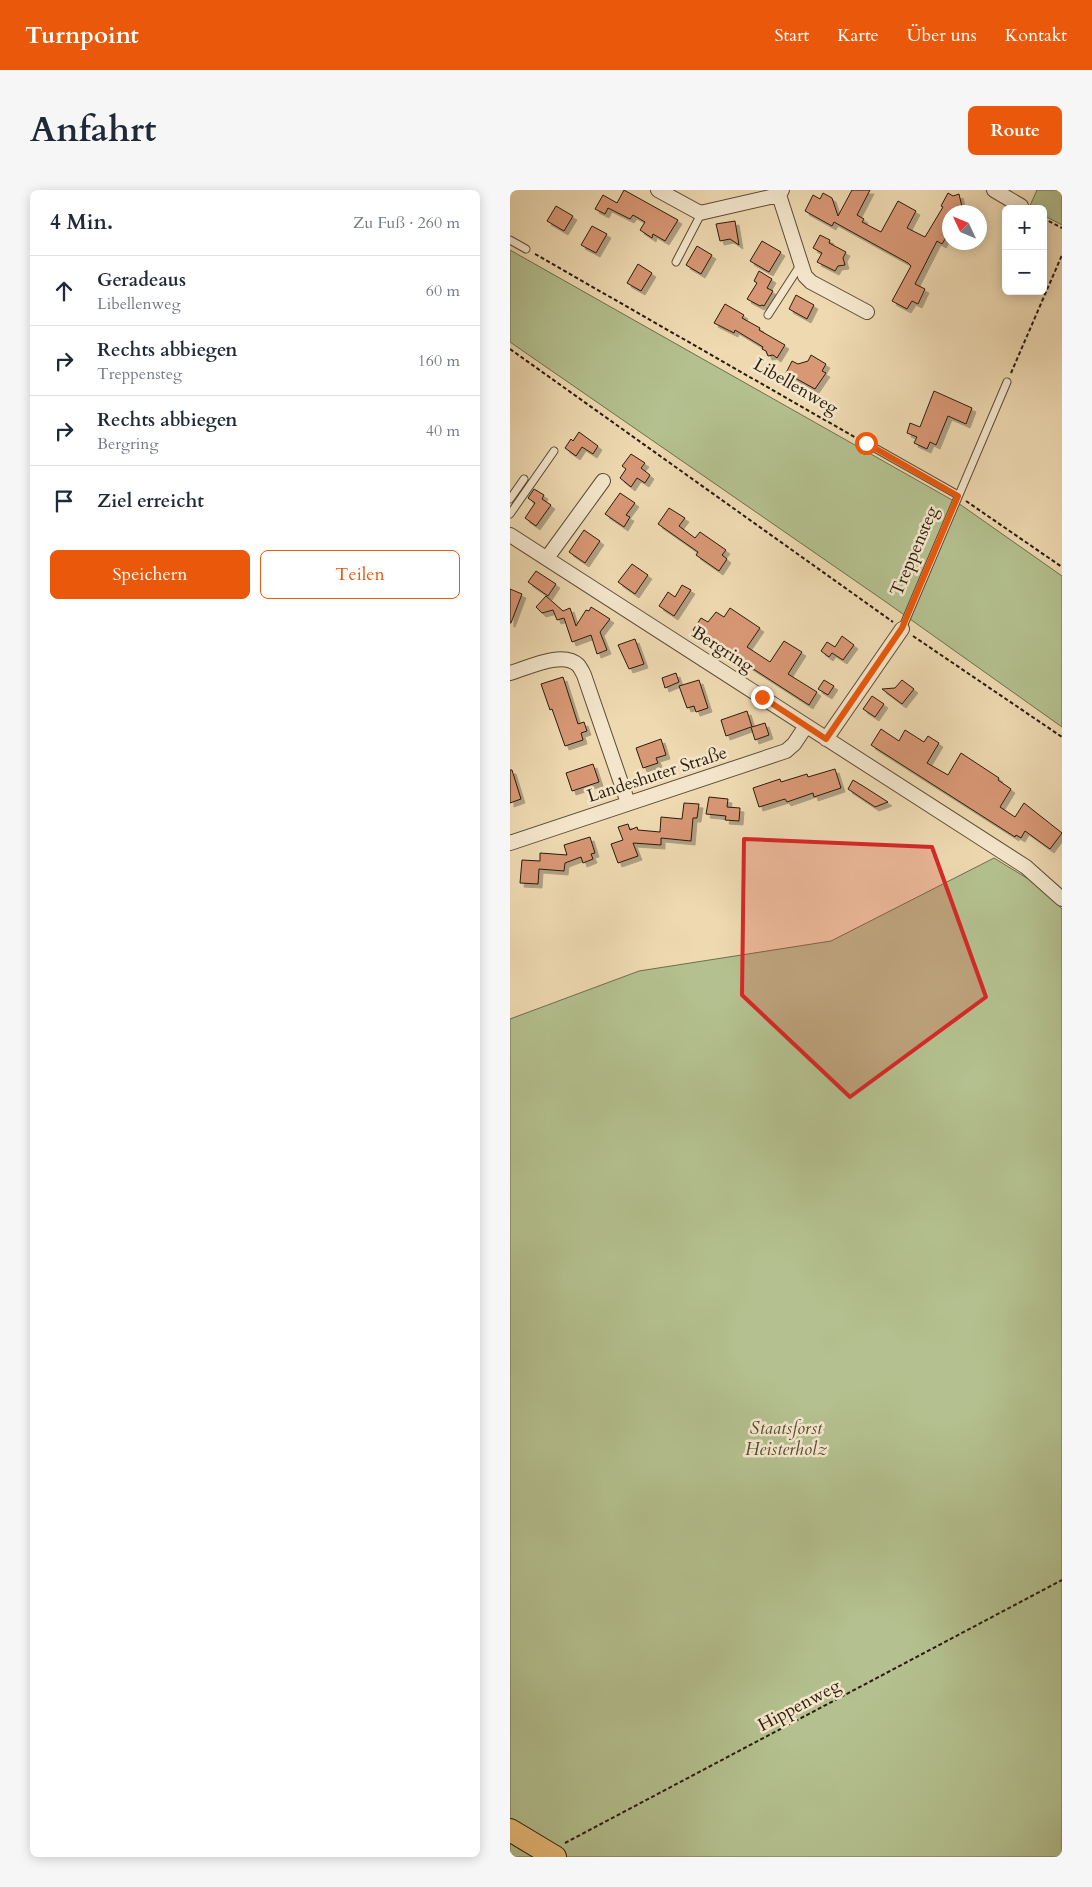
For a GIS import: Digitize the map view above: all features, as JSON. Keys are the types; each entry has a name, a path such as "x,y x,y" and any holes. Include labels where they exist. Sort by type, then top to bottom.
{"main road":[{"path":"510,1830 551,1854"}],"street":[{"path":"658,190 700,213 780,192 805,276 810,282 867,312"},
{"path":"994,190 1019,205"},
{"path":"547,558 603,481"},
{"name":"Bergring","path":"510,535 1026,867 1062,899"},
{"name":"Treppensteg","path":"826,739 902,628"},
{"path":"510,673 559,658 570,660 578,665 584,674 628,803"},
{"name":"Landeshuter Straße","path":"510,843 786,751 794,744 806,726"}],"lane":[{"path":"676,262 702,212"},
{"path":"510,240 526,249"},
{"path":"768,315 801,264"},
{"name":"Treppensteg","path":"902,628 1008,382"},
{"path":"866,443 958,496"},
{"path":"510,514 554,451"},
{"path":"510,499 524,479"}],"path":[{"path":"1047,220 1062,228"},
{"name":"Libellenweg","path":"526,249 866,443"},
{"path":"1008,382 1062,255"},
{"path":"510,349 902,628 1062,737"},
{"path":"958,496 980,509 1062,567"},
{"name":"Hippenweg","path":"551,1854 563,1844 1062,1580"}],"highlighted area":[{"path":"744,839 932,847 986,997 850,1097 742,995"}],"green space":[{"path":"1037,190 1062,190 1062,225 1047,217 1047,205 1030,205"},
{"path":"510,250 961,505 1062,576 1062,727 886,602 510,342"},
{"name":"Staatsforst Heisterholz","path":"994,858 1043,888 1062,909 1062,1857 510,1857 510,1019 639,971 831,941"}],"building":[{"path":"624,190 678,220 665,241 653,234 652,238 640,230 645,222 633,215 630,219 608,208 605,214 595,209 603,195 617,203"},
{"path":"852,190 870,190 857,215 864,219 862,222 881,232 898,201 916,211 907,228 925,237 942,209 942,244 937,241 915,284 925,289 918,304 912,301 907,309 892,301 911,266 908,263 834,222 832,226 805,211 813,195 820,199 823,193 832,198 838,216"},
{"path":"948,193 953,196 959,194 962,205 941,206"},
{"path":"556,206 573,216 564,231 547,221"},
{"path":"735,221 739,245 730,239 720,241 716,224"},
{"path":"592,226 607,234 596,253 581,245"},
{"path":"820,235 830,240 829,243 846,252 843,258 845,265 838,266 835,271 817,262 822,253 813,248"},
{"path":"762,241 781,252 769,272 750,261"},
{"path":"697,246 712,255 701,274 686,265"},
{"path":"638,264 652,273 641,291 627,283"},
{"path":"759,271 772,279 767,288 773,291 764,306 760,306 747,299 757,283 754,281"},
{"path":"796,295 814,305 807,319 789,309"},
{"path":"725,304 744,315 742,318 760,328 759,330 785,345 777,358 773,355 768,356 766,351 762,349 763,347 735,330 734,333 714,323"},
{"path":"811,355 826,364 822,371 826,373 815,389 786,373 792,361 798,364 808,361"},
{"path":"934,391 972,408 966,424 948,416 936,445 930,442 927,449 914,443 917,437 907,433 910,423 920,427"},
{"path":"579,432 598,446 593,454 582,447 576,456 565,448"},
{"path":"631,454 645,463 641,468 650,475 645,483 637,478 631,487 620,478 626,469 622,466"},
{"path":"534,489 544,495 542,499 551,505 536,526 525,518 535,503 528,498"},
{"path":"620,493 635,503 626,515 630,517 624,527 605,514"},
{"path":"669,508 685,518 679,526 695,538 700,532 726,550 722,555 727,559 719,571 696,555 698,552 658,524"},
{"path":"584,530 600,541 585,563 569,552"},
{"path":"632,564 648,575 635,594 618,582"},
{"path":"536,571 556,584 548,596 528,582"},
{"path":"682,585 691,590 674,616 659,606 668,592 675,597"},
{"path":"510,589 522,594 511,623 510,623"},
{"path":"546,596 563,611 570,608 576,626 586,610 589,611 591,607 610,619 600,632 607,650 597,654 591,635 572,642 564,618 557,620 553,610 542,613 536,607"},
{"path":"730,608 760,628 747,647 770,662 784,641 802,652 788,674 817,692 809,705 693,630 701,618 708,622 716,612 724,617"},
{"path":"842,636 854,645 843,660 832,653 829,657 821,651 827,642 835,647"},
{"path":"635,639 644,664 629,669 618,645"},
{"path":"676,673 679,682 665,688 662,678"},
{"path":"563,677 578,724 584,722 587,731 581,733 583,740 565,746 541,684"},
{"path":"699,680 708,708 696,712 694,706 687,708 679,686"},
{"path":"824,680 834,686 828,695 818,689"},
{"path":"902,680 914,689 902,704 882,689 895,688"},
{"path":"872,696 884,704 875,717 863,709"},
{"path":"747,711 752,727 765,723 769,735 755,740 751,727 726,736 721,720"},
{"path":"881,729 899,741 905,730 924,742 928,736 939,743 927,763 948,775 961,753 999,778 998,780 1011,789 1000,807 1015,817 1024,803 1062,833 1050,849 1025,831 1021,838 1016,835 1015,837 871,745"},
{"path":"661,739 666,755 656,758 658,763 643,768 636,748"},
{"path":"593,764 599,782 572,791 566,773"},
{"path":"835,769 841,788 814,797 813,793 787,802 785,799 759,807 753,788 780,779 781,782 807,774 808,777"},
{"path":"510,770 512,770 521,799 510,803"},
{"path":"853,780 888,802 875,807 848,789"},
{"path":"709,797 728,799 727,807 740,808 739,821 725,820 726,816 706,814"},
{"path":"684,803 699,804 697,818 693,818 691,841 661,838 661,845 633,843 638,856 618,863 611,844 623,840 618,827 628,824 630,830 637,827 638,830 660,832 661,817 682,819"},
{"path":"590,837 595,853 591,854 593,859 583,863 581,857 565,863 564,871 539,869 538,884 520,883 522,860 540,861 540,853 567,855 564,845"}],"route":[{"path":"762,697 826,739 902,628 958,496 866,443"}]}
